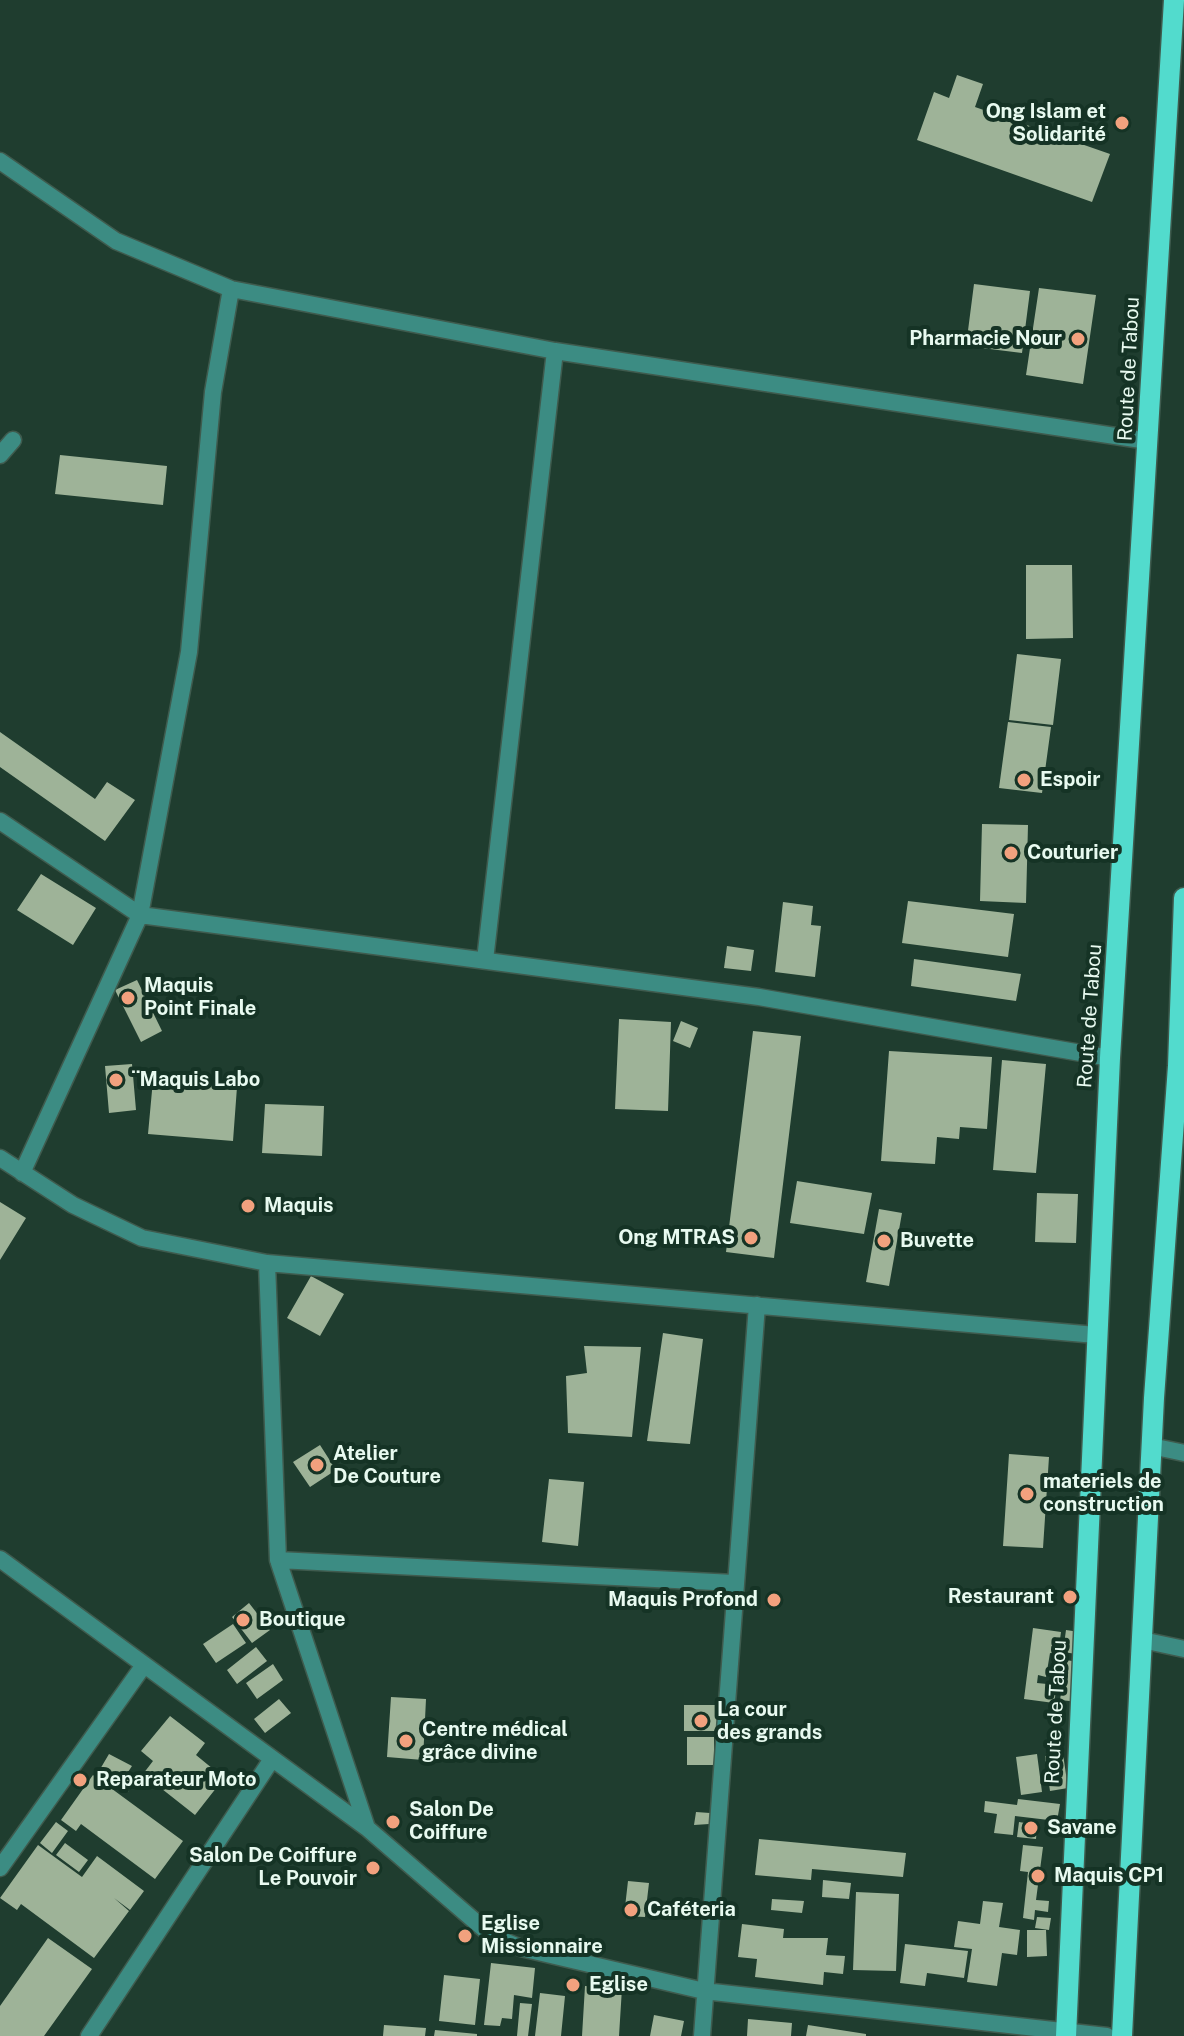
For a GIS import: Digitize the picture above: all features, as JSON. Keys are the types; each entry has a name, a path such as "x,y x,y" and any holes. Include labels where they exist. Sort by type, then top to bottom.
{"main road":[{"name":"Route de Tabou","path":"1066,2035 1110,1058 1174,0"},
{"path":"1122,2036 1151,1446 1181,1066 1184,898"}],"street":[{"path":"0,161 116,241 231,289 555,351 1148,441"},
{"path":"22,1173 140,915 189,652 213,392 231,289"},
{"path":"485,960 555,351"},
{"path":"0,455 13,440"},
{"path":"0,821 140,915 759,997 1110,1058"},
{"path":"0,1158 73,1205 142,1238 267,1263 1096,1335"},
{"path":"267,1263 278,1560 367,1828"},
{"path":"702,2036 757,1305"},
{"path":"1151,1446 1184,1453"},
{"path":"0,1559 367,1828 492,1936 521,1948 704,1991 1066,2035 1107,2036"},
{"path":"278,1560 734,1583"},
{"path":"1142,1640 1184,1649"},
{"path":"0,1868 144,1665"},
{"path":"89,2036 272,1759"}],"building":[{"path":"957,75 983,84 975,107 1110,154 1092,202 917,140 934,92 949,98"},
{"path":"974,284 1030,291 1022,353 966,346"},
{"path":"1039,288 1096,295 1083,384 1026,375"},
{"path":"60,455 167,466 163,505 55,494"},
{"path":"1026,565 1072,565 1073,638 1026,639"},
{"path":"1017,654 1061,659 1053,725 1009,720"},
{"path":"1008,722 1051,727 1042,793 999,788"},
{"path":"0,732 95,799 107,782 135,800 105,841 0,767"},
{"path":"982,824 1028,825 1026,903 980,901"},
{"path":"41,874 96,908 73,945 17,910"},
{"path":"908,901 1014,914 1008,957 902,943"},
{"path":"783,902 813,906 811,925 821,926 815,977 775,972"},
{"path":"727,946 754,950 751,971 724,968"},
{"path":"914,959 1021,974 1016,1001 911,986"},
{"path":"137,980 162,1031 141,1042 115,990"},
{"path":"619,1019 671,1022 668,1111 615,1109"},
{"path":"681,1021 698,1028 690,1048 673,1041"},
{"path":"753,1031 801,1036 774,1258 726,1252"},
{"path":"889,1051 992,1057 987,1129 960,1127 959,1139 937,1137 935,1164 881,1161"},
{"path":"1002,1060 1046,1064 1036,1173 993,1170"},
{"path":"132,1064 136,1110 109,1113 105,1066"},
{"path":"153,1080 237,1087 233,1141 148,1134"},
{"path":"265,1104 324,1106 322,1156 262,1153"},
{"path":"797,1181 872,1193 864,1234 790,1223"},
{"path":"1037,1193 1078,1194 1076,1243 1035,1242"},
{"path":"0,1202 26,1218 0,1260"},
{"path":"879,1209 902,1213 889,1286 866,1282"},
{"path":"311,1276 344,1294 320,1336 287,1318"},
{"path":"663,1333 703,1339 690,1444 647,1441"},
{"path":"584,1346 641,1347 632,1437 568,1433 566,1376 587,1373"},
{"path":"320,1445 336,1470 310,1487 293,1462"},
{"path":"1009,1454 1049,1457 1043,1548 1003,1546"},
{"path":"549,1479 584,1482 578,1546 542,1542"},
{"path":"249,1603 270,1630 252,1643 232,1617"},
{"path":"233,1624 246,1643 216,1663 203,1644"},
{"path":"1033,1628 1061,1632 1058,1654 1050,1653 1046,1677 1038,1675 1037,1683 1057,1685 1054,1703 1024,1699"},
{"path":"1066,1630 1086,1633 1083,1655 1063,1652"},
{"path":"256,1647 267,1661 237,1684 227,1670"},
{"path":"1066,1660 1084,1663 1079,1702 1060,1700"},
{"path":"273,1664 283,1680 257,1699 246,1683"},
{"path":"391,1697 426,1699 423,1760 387,1757"},
{"path":"279,1699 291,1713 265,1733 254,1719"},
{"path":"684,1705 721,1705 721,1731 684,1731"},
{"path":"170,1716 205,1743 196,1755 224,1778 195,1815 143,1774 153,1761 141,1751"},
{"path":"687,1737 714,1737 714,1765 687,1765"},
{"path":"109,1754 132,1766 128,1772 136,1777 128,1792 96,1776"},
{"path":"1037,1754 1042,1792 1021,1795 1016,1757"},
{"path":"1063,1754 1068,1788 1050,1791 1045,1756"},
{"path":"93,1775 183,1841 155,1879 81,1824 76,1831 61,1820"},
{"path":"1018,1799 1060,1804 1057,1821 1015,1816 1013,1835 994,1833 997,1814 984,1812 985,1801 1017,1805"},
{"path":"696,1812 710,1813 709,1824 694,1825"},
{"path":"56,1822 68,1831 52,1853 40,1843"},
{"path":"1019,1822 1037,1825 1036,1839 1017,1837"},
{"path":"759,1839 906,1853 903,1877 812,1869 811,1880 755,1875"},
{"path":"65,1843 88,1860 79,1872 56,1855"},
{"path":"38,1845 82,1877 97,1856 144,1891 130,1910 114,1898 129,1911 94,1958 21,1904 17,1910 0,1898"},
{"path":"1023,1845 1043,1847 1036,1900 1049,1901 1048,1912 1035,1910 1034,1920 1023,1918 1028,1872 1020,1871"},
{"path":"823,1880 851,1883 849,1899 822,1897"},
{"path":"628,1881 649,1883 645,1917 624,1916"},
{"path":"856,1892 899,1894 896,1971 853,1970"},
{"path":"772,1899 804,1901 802,1913 771,1910"},
{"path":"983,1901 1003,1903 999,1927 1020,1930 1017,1955 1002,1953 997,1986 967,1982 972,1949 954,1947 958,1921 980,1924"},
{"path":"1037,1917 1051,1918 1049,1930 1035,1928"},
{"path":"742,1924 784,1929 783,1938 828,1938 826,1955 845,1956 843,1974 824,1972 823,1985 755,1977 757,1959 738,1957"},
{"path":"1027,1930 1046,1930 1047,1956 1027,1957"},
{"path":"48,1938 92,1969 44,2036 0,2036 0,2006"},
{"path":"905,1944 968,1951 964,1978 927,1973 925,1986 900,1983"},
{"path":"491,1963 535,1968 532,1998 514,1995 512,2019 502,2018 500,2026 484,2025"},
{"path":"444,1975 480,1979 475,2025 439,2021"},
{"path":"585,1986 622,1988 619,2036 582,2036"},
{"path":"540,1993 565,1996 561,2036 535,2036"},
{"path":"520,2003 532,2004 528,2036 517,2036"},
{"path":"654,2015 684,2021 681,2036 650,2036"},
{"path":"748,2019 792,2023 791,2036 747,2036"},
{"path":"384,2025 426,2028 425,2036 383,2036"},
{"path":"808,2025 866,2034 866,2036 806,2036"},
{"path":"435,2030 477,2034 477,2036 434,2036"}],"place":[{"name":"Ong Islam et Solidarité","path":"1122,123"},
{"name":"Pharmacie Nour","path":"1078,339"},
{"name":"Espoir","path":"1024,780"},
{"name":"Couturier","path":"1011,853"},
{"name":"Maquis Point Finale","path":"128,998"},
{"name":"¨Maquis Labo","path":"116,1080"},
{"name":"Maquis","path":"248,1206"},
{"name":"Ong MTRAS","path":"751,1238"},
{"name":"Buvette","path":"884,1241"},
{"name":"Atelier De Couture","path":"317,1465"},
{"name":"materiels de construction","path":"1027,1494"},
{"name":"Restaurant","path":"1070,1597"},
{"name":"Maquis Profond","path":"774,1600"},
{"name":"Boutique","path":"243,1620"},
{"name":"La cour des grands","path":"701,1721"},
{"name":"Centre médical grâce divine","path":"406,1741"},
{"name":"Reparateur Moto","path":"80,1780"},
{"name":"Salon De Coiffure","path":"393,1822"},
{"name":"Savane","path":"1031,1828"},
{"name":"Salon De Coiffure Le Pouvoir","path":"373,1868"},
{"name":"Maquis CP1","path":"1038,1876"},
{"name":"Caféteria","path":"631,1910"},
{"name":"Eglise Missionnaire","path":"465,1936"},
{"name":"Eglise","path":"573,1985"}]}
